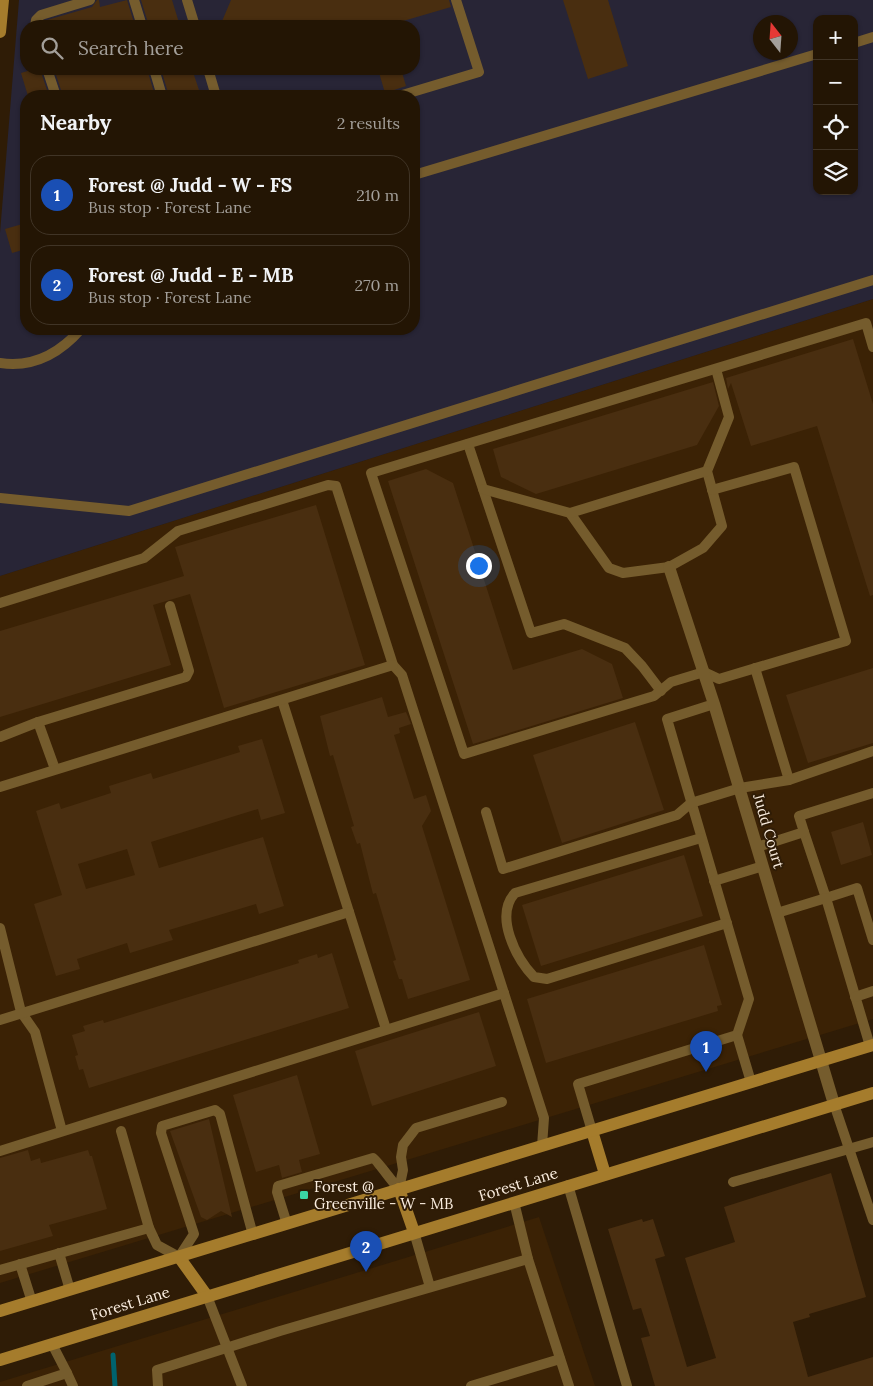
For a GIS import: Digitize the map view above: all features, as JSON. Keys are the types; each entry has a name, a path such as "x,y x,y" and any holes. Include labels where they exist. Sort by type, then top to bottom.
{"main road":[{"path":"0,32 3,0"},
{"name":"Forest Lane","path":"0,1311 871,1045"},
{"name":"Forest Lane","path":"0,1360 873,1092"},
{"path":"592,1131 606,1174"},
{"path":"399,1189 414,1232"},
{"path":"179,1257 207,1296"}],"street":[{"name":"Judd Court","path":"669,567 740,788 834,1104"}],"lane":[{"path":"36,20 41,15 90,0"},
{"path":"134,0 140,20"},
{"path":"187,0 193,20"},
{"path":"419,90 479,72 456,0"},
{"path":"858,42 873,37"},
{"path":"420,173 813,55"},
{"path":"49,75 54,90"},
{"path":"156,75 160,90"},
{"path":"210,75 214,90"},
{"path":"0,498 129,511 873,280"},
{"path":"712,490 794,467 846,641 719,679 704,672 671,682 654,696 464,754 371,473 866,323 873,347"},
{"path":"0,363 14,366 43,360 67,345 76,335"},
{"path":"570,513 609,568 623,573 669,567 702,548 722,526 707,471 728,417 716,368"},
{"path":"468,444 531,633 564,624 625,648 661,690"},
{"path":"483,488 570,513 707,471"},
{"path":"0,603 144,558 178,531 328,485 336,486 393,666 402,675 544,1118 542,1146"},
{"path":"0,737 38,722 186,677 189,671 170,606"},
{"path":"0,787 393,666"},
{"path":"756,668 789,780"},
{"path":"282,700 386,1029"},
{"path":"714,704 667,719 749,999 737,1035 751,1082"},
{"path":"38,722 55,769"},
{"path":"486,812 502,869 677,815 691,803 740,788 789,780 873,751"},
{"path":"871,1045 799,816 873,793"},
{"path":"757,847 804,832"},
{"path":"701,838 515,894 509,900 506,916 516,951 534,977 546,978 727,923"},
{"path":"714,882 763,866"},
{"path":"777,913 857,888 873,940"},
{"path":"0,1020 349,912"},
{"path":"0,928 21,1012 35,1032 62,1130"},
{"path":"855,997 873,991"},
{"path":"0,1151 504,993"},
{"path":"592,1131 578,1084 737,1035"},
{"path":"399,1189 403,1170 401,1157 403,1145 416,1128 502,1102"},
{"path":"834,1104 873,1220"},
{"path":"121,1131 149,1228 157,1245 179,1257 194,1234 161,1133 162,1126 215,1110 220,1114 253,1234"},
{"path":"733,1182 873,1142"},
{"path":"287,1224 277,1192 278,1186 373,1158 377,1159 385,1175 399,1189"},
{"path":"568,1185 627,1386"},
{"path":"514,1202 528,1259 569,1386"},
{"path":"0,1270 149,1228"},
{"path":"414,1232 430,1287"},
{"path":"59,1253 70,1290"},
{"path":"158,1386 157,1370 280,1331 528,1259"},
{"path":"20,1264 32,1302"},
{"path":"207,1296 242,1386"},
{"path":"52,1344 73,1386"},
{"path":"471,1386 560,1359"},
{"path":"27,1386 67,1373"}],"shaded area":[{"path":"19,0 873,0 873,299 0,576 0,233"},
{"path":"873,299 873,1019 0,1283 0,576"},
{"path":"539,1217 595,1386 0,1386 0,1382"}],"building":[{"path":"97,0 99,0 100,7 127,0 133,20 47,20 92,7"},
{"path":"141,0 172,0 178,20 147,20"},
{"path":"231,0 449,0 451,7 407,20 223,20"},
{"path":"563,0 608,0 628,66 588,79"},
{"path":"22,75 42,75 47,90 26,90"},
{"path":"56,75 149,75 153,90 61,90"},
{"path":"163,75 194,75 199,90 167,90"},
{"path":"380,75 403,75 406,86 394,90 384,90"},
{"path":"20,225 20,251 12,253 5,229"},
{"path":"853,339 873,404 873,595 870,596 817,426 751,446 731,383 728,389 726,378"},
{"path":"713,382 719,406 697,445 536,494 501,477 493,449"},
{"path":"426,469 453,483 513,670 582,649 612,664 623,698 473,744 388,481"},
{"path":"316,505 365,665 224,708 190,594 153,605 171,665 0,717 0,631 184,576 175,547"},
{"path":"873,668 873,743 808,763 786,695"},
{"path":"382,697 388,717 406,712 411,724 399,728 400,733 394,735 414,799 426,795 431,811 422,826 470,980 408,999 402,979 399,979 393,961 396,960 376,893 373,894 360,843 357,844 351,827 354,826 333,755 330,756 320,716"},
{"path":"635,722 664,810 562,843 533,755"},
{"path":"262,739 285,813 261,820 258,809 151,842 159,868 263,837 284,906 259,914 256,904 169,930 173,940 130,953 127,943 77,959 80,969 56,976 34,904 62,895 36,811 59,803 61,809 111,793 109,786 151,773 153,779 240,752 238,746","holes":["127,849 135,875 86,889 78,864"]},
{"path":"863,822 872,855 841,865 831,832"},
{"path":"684,855 703,916 541,966 522,905"},
{"path":"704,945 722,1005 717,1006 718,1011 546,1063 527,999"},
{"path":"332,953 349,1008 89,1088 83,1069 79,1070 75,1056 78,1055 72,1035 85,1031 83,1026 103,1020 104,1023 299,963 298,960 317,954 318,958"},
{"path":"479,1012 496,1066 372,1106 355,1051"},
{"path":"297,1075 320,1154 299,1160 302,1172 282,1178 279,1165 256,1172 233,1095"},
{"path":"209,1119 232,1217 221,1211 207,1220 201,1217 170,1131"},
{"path":"28,1150 31,1161 40,1158 41,1163 88,1150 90,1156 92,1156 107,1209 49,1225 53,1236 0,1251 0,1158"},
{"path":"831,1173 866,1297 809,1314 810,1317 793,1322 808,1377 873,1357 873,1386 655,1386 641,1338 650,1336 641,1308 633,1310 608,1229 642,1219 643,1222 653,1219 665,1256 655,1259 687,1367 716,1358 685,1258 735,1242 724,1207"}],"waterway":[{"path":"113,1355 115,1386"}],"place":[{"name":"Forest @ Judd - W - FS","path":"706,1072"},
{"name":"Forest @ Greenville - W - MB","path":"304,1195"},
{"name":"Forest @ Judd - E - MB","path":"366,1272"}]}
